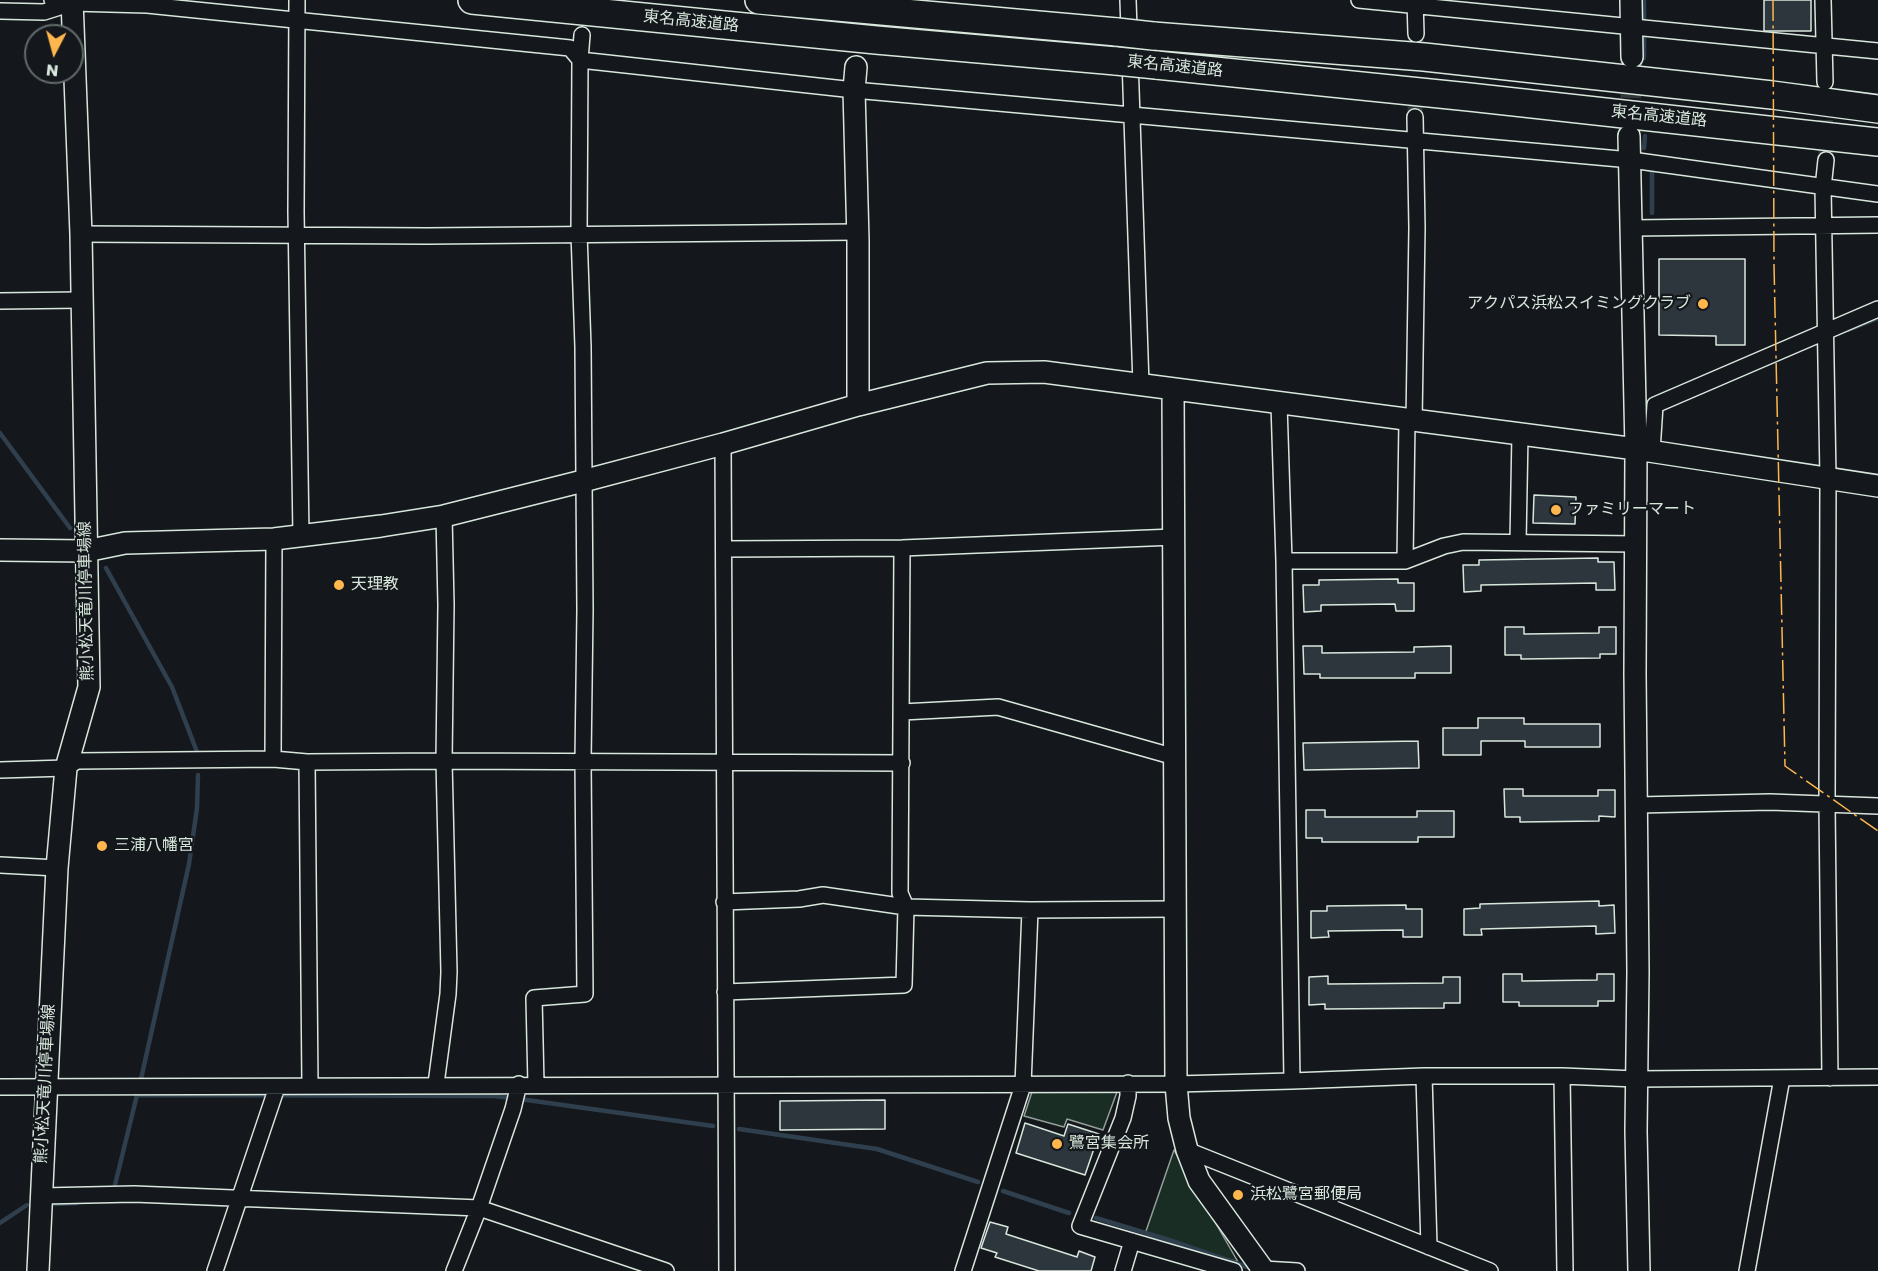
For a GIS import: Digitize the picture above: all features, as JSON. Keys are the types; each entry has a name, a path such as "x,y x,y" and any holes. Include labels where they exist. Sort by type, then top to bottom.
{"highway":[{"name":"東名高速道路","path":"472,0 876,40 1156,64 1878,142"},
{"name":"東名高速道路","path":"759,0 1153,36 1424,57 1772,95 1878,109"}],"street":[{"path":"297,0 298,397 301,536"},
{"path":"1128,0 1141,385"},
{"path":"1359,0 1415,2 1655,31 1878,51"},
{"path":"1631,0 1632,57"},
{"path":"1823,0 1825,82"},
{"path":"0,12 44,12 65,1 147,5 297,19 570,48 580,60 854,90 1631,160 1878,194"},
{"name":"熊小松天竜川停車場線","path":"38,1271 57,868 66,768 89,687 81,234 65,1"},
{"path":"1415,2 1416,34"},
{"path":"536,1085 534,998 585,994 583,347 579,233 582,35"},
{"path":"856,67 854,90 858,405"},
{"path":"1406,561 1417,140 1415,117"},
{"path":"1629,136 1644,450 1636,544 1635,674 1638,805 1636,1079 1639,1271"},
{"path":"1826,160 1823,188 1828,478 1827,805 1830,1078"},
{"path":"1632,228 1878,225"},
{"path":"81,234 297,236 857,232"},
{"path":"0,301 81,300"},
{"path":"1644,450 1655,405 1878,309"},
{"path":"0,550 86,551 125,543 274,539 444,516 723,444 858,405 987,373 1044,372 1644,450 1878,486"},
{"path":"1173,389 1176,1084 1179,1118 1187,1150 1199,1181 1262,1270 1297,1271"},
{"path":"1279,404 1284,561 1292,1080"},
{"path":"1518,542 1520,434"},
{"path":"723,444 726,1271"},
{"path":"436,1084 449,972 444,761 446,605 444,516"},
{"path":"724,549 902,548 1174,537"},
{"path":"273,759 274,539"},
{"path":"1284,561 1406,561 1444,546 1463,542 1636,544"},
{"path":"725,992 904,985 906,907 900,893 902,548"},
{"path":"902,712 998,707 1175,757"},
{"path":"0,770 66,768 77,761 273,759 307,762 902,763"},
{"path":"307,762 310,1086"},
{"path":"1638,805 1770,802 1878,806"},
{"path":"0,865 57,868"},
{"path":"724,902 799,899 823,895 906,907 1030,910 1175,909"},
{"path":"963,1271 1023,1084 1030,910"},
{"path":"1424,1076 1429,1247"},
{"path":"0,1087 276,1092 310,1086 436,1084 519,1087 724,1084 1176,1084 1424,1076 1562,1076 1636,1079 1878,1077"},
{"path":"1562,1076 1565,1271"},
{"path":"1747,1271 1782,1078"},
{"path":"1128,1083 1128,1096 1123,1118 1080,1226 1234,1271"},
{"path":"454,1271 479,1208 519,1087"},
{"path":"215,1271 276,1092"},
{"path":"1187,1150 1490,1271"},
{"path":"42,1196 134,1194 479,1208 666,1271"},
{"path":"1123,1271 1132,1241"}],"green space":[{"path":"1032,1092 1117,1092 1103,1130 1067,1119 1064,1127 1024,1116"},
{"path":"1174,1150 1238,1262 1145,1234"}],"building":[{"path":"1764,0 1811,0 1811,31 1764,31"},
{"path":"1659,259 1745,259 1745,345 1716,345 1716,336 1659,335"},
{"path":"1534,495 1576,497 1575,524 1533,523"},
{"path":"1598,558 1598,562 1614,562 1615,590 1596,590 1596,583 1481,585 1481,591 1464,592 1463,565 1479,565 1479,560"},
{"path":"1398,579 1398,583 1414,583 1414,611 1396,611 1395,604 1321,605 1321,611 1304,612 1303,585 1319,585 1319,580"},
{"path":"1505,627 1524,627 1524,634 1599,633 1599,627 1616,627 1616,654 1600,654 1600,658 1521,659 1521,655 1505,655"},
{"path":"1303,646 1322,646 1322,653 1414,652 1414,647 1451,646 1451,673 1415,673 1415,678 1320,678 1320,674 1304,674"},
{"path":"1478,718 1524,718 1524,724 1600,724 1600,747 1525,747 1525,741 1481,741 1481,755 1443,755 1443,728 1478,728"},
{"path":"1418,741 1419,768 1304,770 1303,743"},
{"path":"1504,789 1523,789 1523,796 1598,796 1598,790 1615,790 1615,817 1599,816 1599,821 1520,822 1520,817 1505,817"},
{"path":"1306,810 1325,810 1325,817 1417,817 1417,811 1454,811 1454,837 1418,837 1418,842 1322,842 1322,838 1306,838"},
{"path":"1599,901 1599,906 1614,905 1615,933 1596,934 1596,926 1481,929 1482,935 1464,935 1464,909 1480,908 1480,904"},
{"path":"1406,905 1406,909 1422,909 1422,937 1403,937 1403,930 1328,931 1329,937 1311,938 1311,911 1327,911 1327,906"},
{"path":"1503,974 1522,974 1522,981 1597,980 1597,974 1614,974 1614,1001 1598,1001 1598,1006 1519,1006 1519,1002 1503,1002"},
{"path":"1328,976 1328,984 1443,983 1443,977 1460,977 1460,1003 1444,1003 1444,1008 1325,1009 1325,1004 1309,1005 1309,977"},
{"path":"885,1100 885,1129 780,1130 780,1101"},
{"name":"鷺宮集会所","path":"1025,1123 1064,1136 1068,1124 1099,1134 1085,1175 1016,1153"},
{"path":"990,1222 1008,1227 1006,1234 1077,1257 1079,1251 1095,1257 1091,1271 1039,1271 995,1257 997,1253 981,1248"}],"waterway":[{"path":"1644,0 1644,58"},
{"path":"1644,148 1645,136"},
{"path":"1652,169 1652,213"},
{"path":"1848,330 1878,318"},
{"path":"0,433 70,528"},
{"path":"106,568 172,687 199,757"},
{"path":"141,1079 189,864 197,808 198,775"},
{"path":"114,1189 137,1095 494,1096 511,1098"},
{"path":"520,1099 713,1126"},
{"path":"739,1129 877,1149 978,1182"},
{"path":"1003,1191 1069,1213"},
{"path":"55,1204 77,1203"},
{"path":"0,1223 27,1205"},
{"path":"1096,1218 1253,1269"}],"tunnel":[{"path":"1415,117 1416,34"},
{"path":"1630,129 1632,64"},
{"path":"1825,97 1826,160"}],"power":[{"path":"1773,0 1774,265 1785,766 1878,831"}],"place":[{"name":"アクパス浜松スイミングクラブ","path":"1703,304"},
{"name":"ファミリーマート","path":"1556,510"},
{"name":"天理教","path":"339,585"},
{"name":"三浦八幡宮","path":"102,846"},
{"name":"鷺宮集会所","path":"1057,1144"},
{"name":"浜松鷺宮郵便局","path":"1238,1195"}]}
